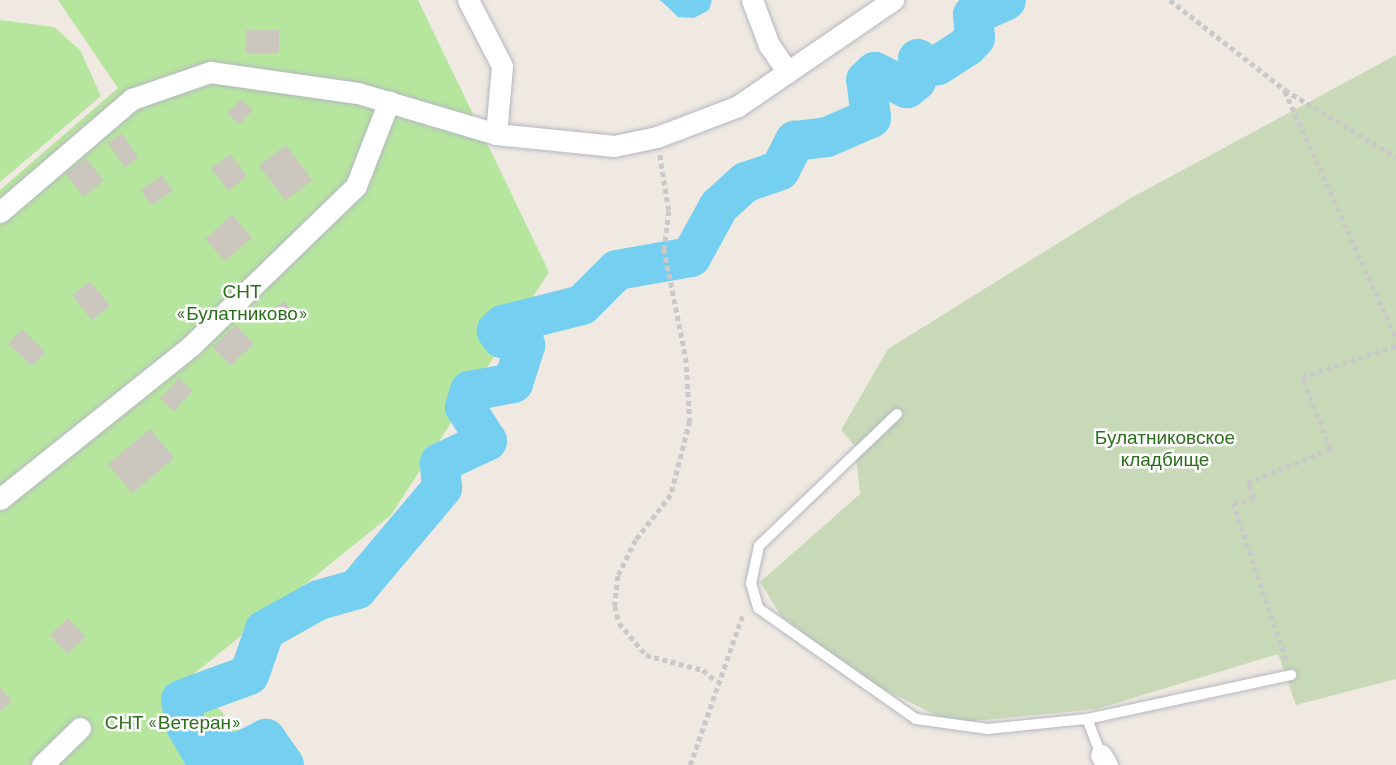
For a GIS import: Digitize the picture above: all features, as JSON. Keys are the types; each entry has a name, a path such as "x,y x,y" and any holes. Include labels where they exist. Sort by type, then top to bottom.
{"street":[{"path":"468,0 502,66 496,134"},
{"path":"752,0 769,45 788,72"},
{"path":"0,212 132,99 210,72 389,101 496,134 614,146 657,137 738,106 893,0"},
{"path":"0,499 192,345 356,186 389,101"},
{"path":"42,765 80,728"}],"lane":[{"path":"897,414 759,546 751,583 758,608 916,719 988,729 1087,719 1291,675"},
{"path":"1087,719 1104,760"}],"path":[{"path":"1170,0 1285,90 1396,157"},
{"path":"1285,90 1396,338"},
{"path":"657,137 669,211 664,249 686,358 690,421 671,495 630,552 618,576 614,606 619,623 646,655 703,670 715,680"},
{"path":"1291,675 1233,504 1254,498 1247,483 1329,449 1302,377 1396,346"},
{"path":"690,765 715,680 744,612 758,608"}],"green space":[{"name":"СНТ «Булатниково»","path":"58,0 418,0 549,272 391,515 190,677 270,765 0,765 0,190 118,88"},
{"path":"0,20 54,27 80,50 101,96 0,182"},
{"name":"Булатниковское кладбище","path":"1396,55 1396,679 1296,705 1278,654 1097,709 952,723 867,681 781,616 760,582 860,494 855,446 841,430 888,349 1129,199"}],"water":[{"path":"660,0 712,0 709,10 694,18 678,17"}],"building":[{"path":"246,30 279,30 279,53 246,53"},
{"path":"241,99 253,110 239,125 227,114"},
{"path":"122,133 139,158 125,167 108,143"},
{"path":"286,145 312,180 285,201 259,165"},
{"path":"230,154 247,176 228,191 211,169"},
{"path":"86,158 104,181 83,197 66,174"},
{"path":"162,175 173,191 152,205 141,190"},
{"path":"232,215 252,237 225,261 205,239"},
{"path":"90,281 110,306 92,320 72,295"},
{"path":"284,301 292,312 277,323 269,312"},
{"path":"236,325 254,344 230,366 213,347"},
{"path":"22,329 46,352 32,366 8,343"},
{"path":"179,378 193,391 174,411 160,398"},
{"path":"150,429 174,458 132,493 108,464"},
{"path":"68,618 86,637 67,654 50,635"},
{"path":"0,687 12,701 0,712"}],"waterway":[{"path":"284,765 266,739 235,754 219,748 203,755 185,724 181,700 249,675 265,630 319,600 357,589 442,488 440,463 487,441 465,407 470,391 513,383 525,345 502,338 497,331 503,325 582,305 617,270 691,257 719,206 746,182 780,170 795,141 827,137 871,118 866,80 875,72 907,88 916,81 918,59 927,67 938,65 967,46 975,38 973,15 1006,0"}],"park label":[{"name":"СНТ «Ветеран»","path":"173,722"}]}
